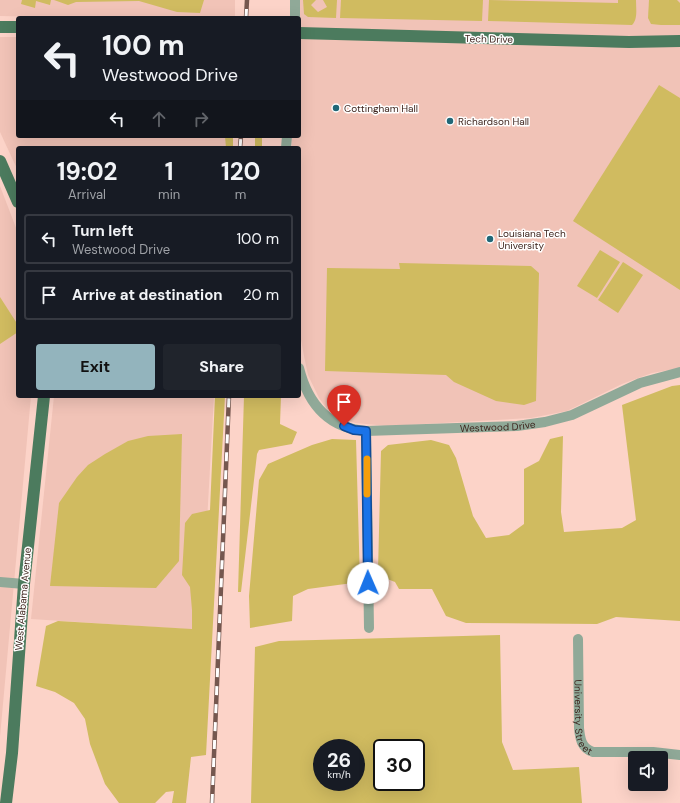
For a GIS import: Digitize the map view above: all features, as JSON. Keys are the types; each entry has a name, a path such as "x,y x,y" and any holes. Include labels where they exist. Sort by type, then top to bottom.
{"main road":[{"path":"0,26 16,27"},
{"name":"Tech Drive","path":"301,34 629,42 680,41"},
{"path":"0,161 16,197"},
{"name":"West Alabama Avenue","path":"6,803 12,753 24,584 44,398"}],"street":[{"path":"294,16 295,0"},
{"name":"Westwood Drive","path":"301,373 314,404 324,415 334,422 354,430 366,431 517,426 545,422 572,415 640,383 680,372"},
{"path":"366,431 369,628"},
{"path":"0,582 24,584"},
{"name":"University Street","path":"578,639 579,728 584,747 593,752 653,752 680,755"}],"shaded area":[{"path":"0,0 235,0 235,16 0,16"},
{"path":"22,0 51,0 50,5 36,1 35,8 21,4"},
{"path":"54,0 204,0 200,13 177,12 139,1 76,2 68,5"},
{"name":"Louisiana Tech University","path":"296,0 680,0 680,368 652,373 622,384 567,411 531,418 388,426 355,423 339,417 327,409 319,398 308,375 301,339 301,146 292,146 292,138 301,138 301,16 299,16"},
{"path":"303,0 316,0 311,5 318,12 327,7 323,0 337,0 336,18 308,17 304,14"},
{"path":"341,0 483,0 482,21 340,18"},
{"path":"489,0 618,3 618,0 636,0 636,14 632,25 488,21"},
{"path":"649,0 677,0 680,3 680,25 651,24 648,18"},
{"path":"0,37 16,37 16,138 228,138 227,146 16,146 16,167 0,132"},
{"path":"659,85 680,98 680,290 573,221"},
{"path":"225,138 233,138 233,146 226,146"},
{"path":"255,138 262,138 262,146 255,146"},
{"path":"0,186 16,228 16,398 31,398 0,737"},
{"path":"600,250 620,262 597,298 577,286"},
{"path":"623,262 643,275 618,313 598,300"},
{"path":"399,263 531,266 539,273 536,401 524,405 496,401 454,382 446,375 325,371 327,268 400,269"},
{"path":"0,297 16,322 16,333 0,344"},
{"path":"680,385 680,621 616,617 597,624 466,623 446,616 432,589 399,589 395,582 382,577 378,571 381,451 388,445 431,440 449,445 456,458 473,516 486,538 509,535 524,524 524,469 539,461 550,439 563,436 561,512 564,532 622,528 636,520 622,405 672,386"},
{"path":"54,398 214,398 201,630 31,619"},
{"path":"215,398 225,398 206,755 191,757 186,803 172,803 174,791 166,792 155,803 119,803 105,784 90,744 85,719 74,703 55,692 36,686 46,626 58,621 192,629 190,587 182,575 185,523 192,514 210,510"},
{"path":"244,398 281,398 280,424 297,432 292,444 259,450 257,454 241,592 238,592"},
{"path":"182,434 179,561 156,588 50,586 59,503 77,477 88,465 128,441 148,436"},
{"path":"332,439 356,440 360,582 308,589 293,596 292,621 250,628 249,596 259,480 268,464 312,445"},
{"path":"500,635 502,742 513,770 579,767 582,803 251,803 255,647 279,641"}],"railway":[{"path":"246,16 247,0"},
{"path":"240,146 241,138"},
{"path":"212,803 229,398"}],"slow traffic":[{"path":"367,459 367,494"}],"place":[{"name":"Cottingham Hall","path":"336,108"},
{"name":"Richardson Hall","path":"450,121"},
{"name":"Louisiana Tech University","path":"490,239"}],"route":[{"path":"344,426 354,430 366,431 368,583"}]}
